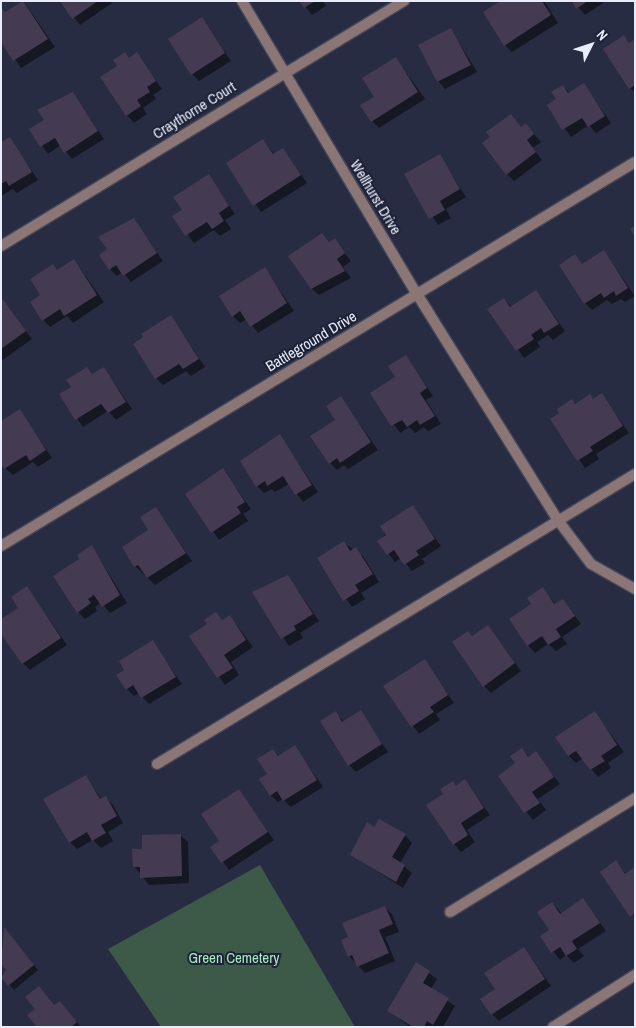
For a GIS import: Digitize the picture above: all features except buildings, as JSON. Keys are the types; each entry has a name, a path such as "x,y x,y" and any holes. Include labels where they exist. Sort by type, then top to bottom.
{"street":[{"name":"Wellhurst Drive","path":"242,1 417,294 558,519 591,564 635,589"},
{"name":"Craythorne Court","path":"1,246 284,72 404,1"},
{"name":"Battleground Drive","path":"1,546 635,162"},
{"path":"157,764 635,474"},
{"path":"450,912 635,798"},
{"path":"553,1027 635,975"}],"green space":[{"name":"Green Cemetery","path":"260,865 355,1027 161,1027 108,949"}]}
